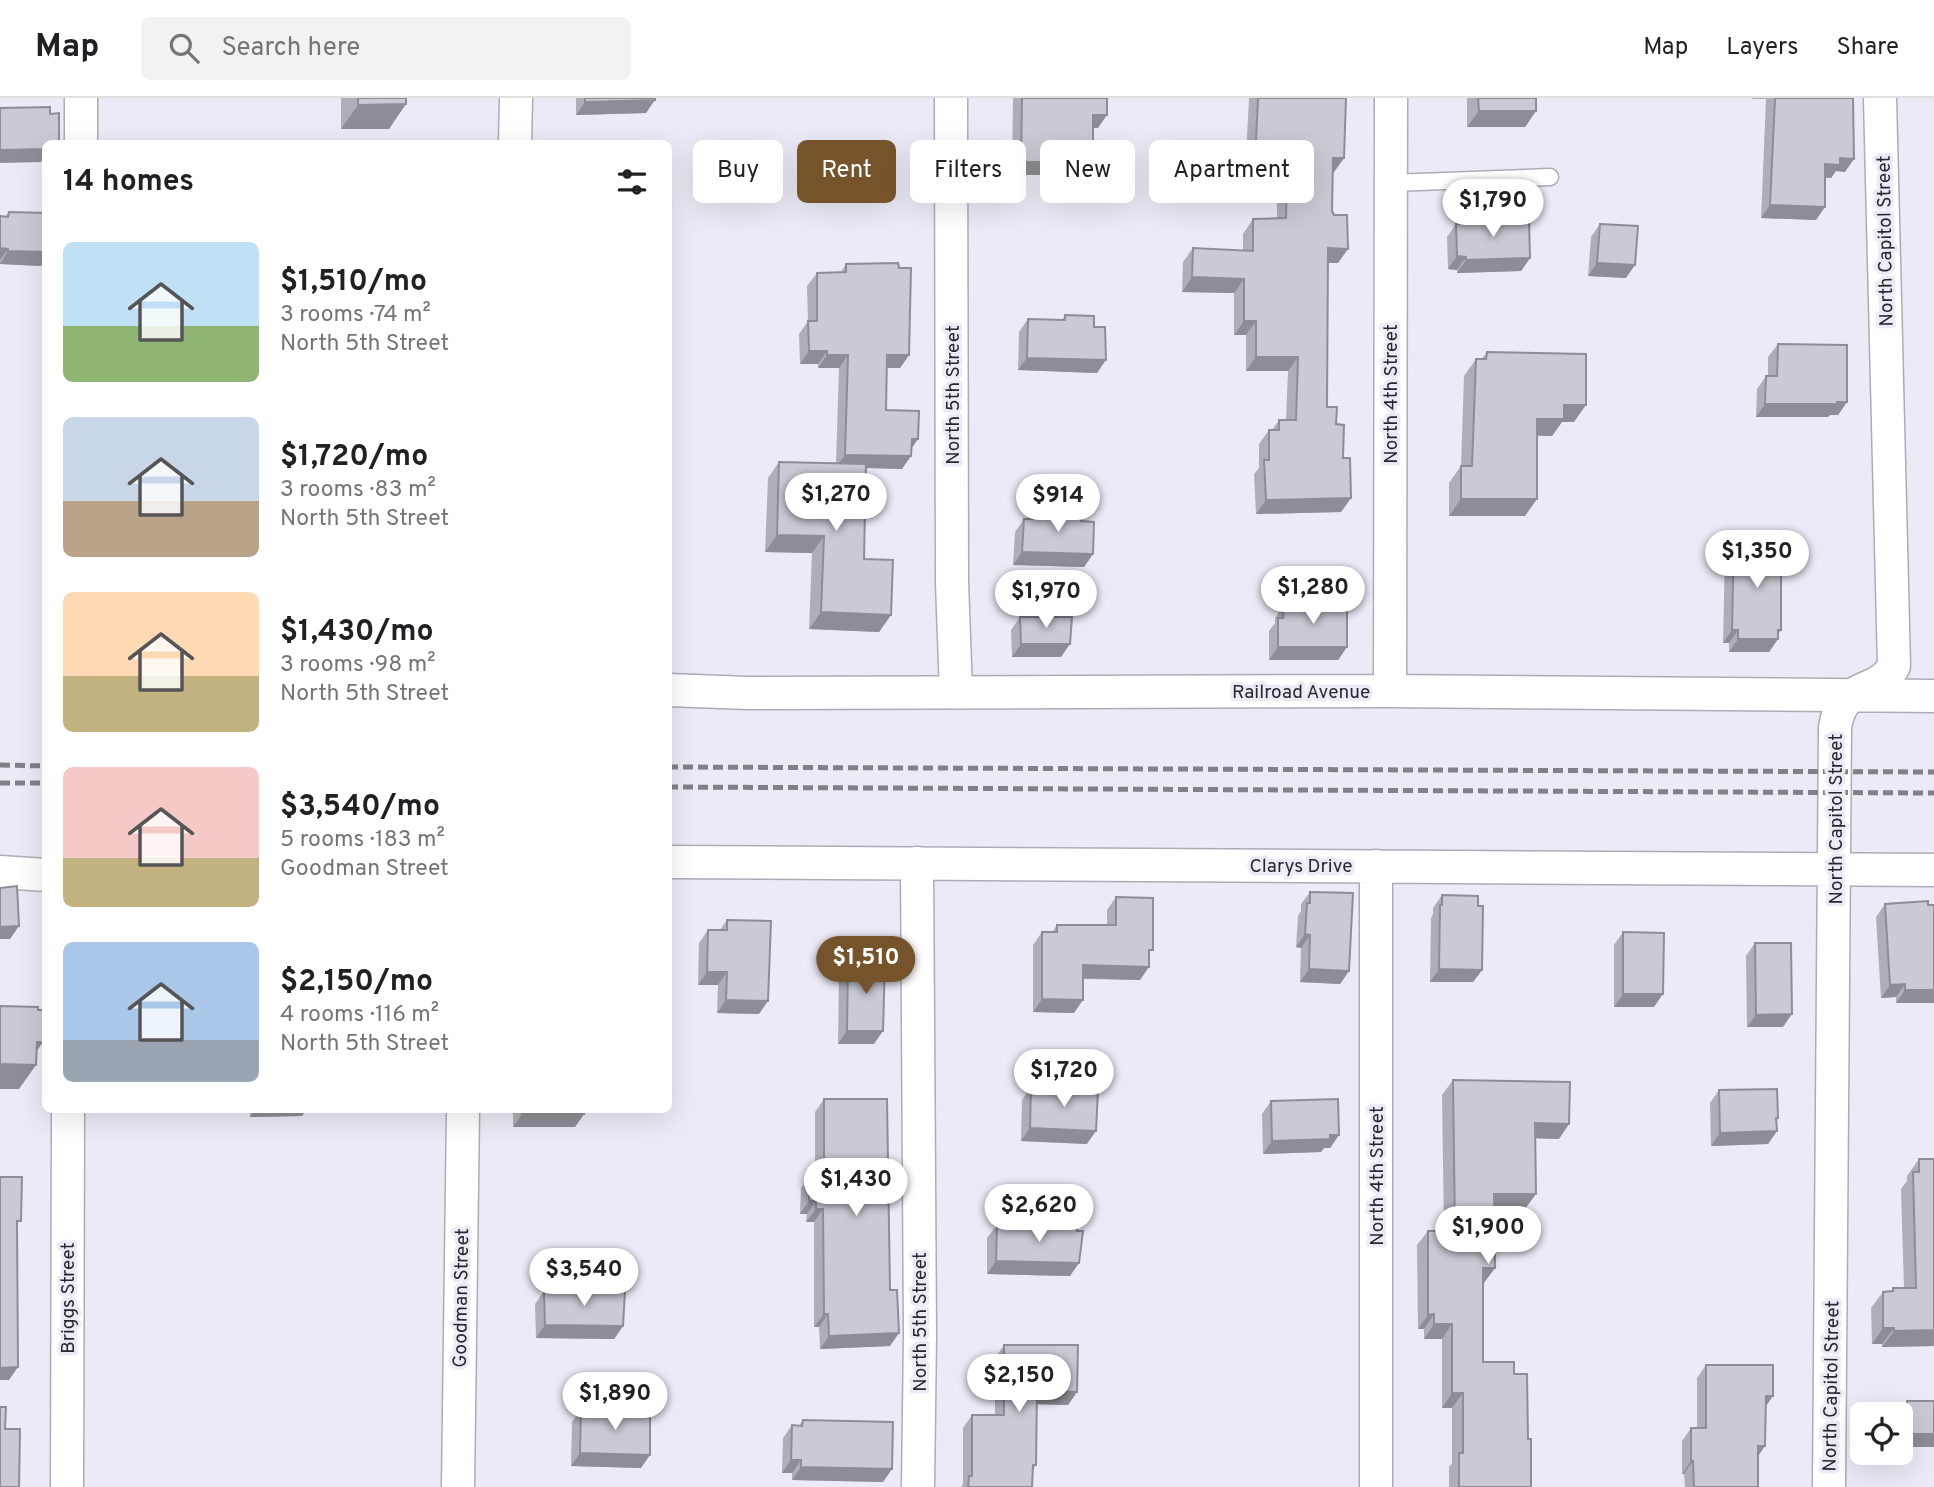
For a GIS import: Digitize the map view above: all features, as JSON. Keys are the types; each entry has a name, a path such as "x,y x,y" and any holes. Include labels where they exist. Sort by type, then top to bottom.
{"street":[{"path":"81,98 81,140"},
{"path":"516,98 516,140"},
{"name":"North 5th Street","path":"951,98 952,570 956,692"},
{"name":"North 4th Street","path":"1390,691 1391,98"},
{"name":"North Capitol Street","path":"1829,1487 1835,727 1837,715 1850,695 1887,678 1894,666 1880,98"},
{"name":"Railroad Avenue","path":"672,690 1390,691 1934,696"},
{"name":"Clarys Drive","path":"672,862 1934,870"},
{"name":"North 5th Street","path":"917,863 920,1321 918,1487"},
{"name":"North 4th Street","path":"1376,866 1376,1487"},
{"path":"0,872 42,875"},
{"name":"Briggs Street","path":"67,1487 68,1113"},
{"name":"Goodman Street","path":"458,1487 463,1113"}],"lane":[{"path":"1391,183 1549,177"}],"building":[{"path":"358,98 406,98 406,104 358,105"},
{"path":"585,98 655,98 655,100 585,102"},
{"path":"1022,98 1107,98 1107,115 1093,115 1093,140 1040,140 1040,162 1026,162 1026,140 1021,140"},
{"path":"1258,98 1346,98 1344,158 1333,158 1332,211 1334,215 1347,215 1348,249 1328,248 1327,407 1337,407 1336,424 1344,425 1343,458 1350,458 1351,498 1266,500 1264,460 1269,460 1269,430 1279,430 1279,420 1296,420 1298,357 1256,357 1256,321 1244,321 1244,279 1192,277 1193,248 1253,251 1253,219 1286,218 1286,203 1314,203 1314,140 1256,140"},
{"path":"1478,98 1536,98 1536,111 1479,111"},
{"path":"1775,98 1853,98 1854,159 1840,158 1840,165 1825,164 1825,207 1770,205"},
{"path":"50,107 50,114 59,113 59,140 42,140 42,149 0,150 0,108"},
{"path":"9,212 42,213 42,252 8,251 0,248 0,216 8,217"},
{"path":"1521,218 1522,222 1529,221 1530,258 1466,260 1466,257 1457,256 1456,224 1466,223 1465,219"},
{"path":"1600,224 1638,226 1635,265 1597,263"},
{"path":"898,263 899,268 911,268 909,355 887,355 886,410 919,411 918,439 912,439 911,456 845,455 848,355 827,355 827,351 809,351 808,321 817,321 817,273 846,272 846,264"},
{"path":"1065,315 1094,316 1094,327 1105,327 1106,360 1027,358 1028,319 1065,320"},
{"path":"1778,344 1847,345 1847,402 1765,404 1766,376 1777,376"},
{"path":"1487,352 1586,354 1586,405 1564,405 1564,419 1537,419 1537,499 1461,499 1461,466 1472,466 1476,359 1486,359"},
{"path":"779,462 866,464 864,559 893,560 891,615 821,612 824,536 777,535"},
{"path":"1033,513 1082,515 1081,521 1094,522 1093,554 1022,552 1024,519 1033,519"},
{"path":"1734,540 1774,540 1774,549 1781,549 1781,630 1778,630 1778,639 1738,639 1738,630 1732,630"},
{"path":"1284,605 1347,605 1347,647 1278,647 1278,618 1283,618"},
{"path":"1020,617 1072,617 1070,644 1021,644"},
{"path":"17,886 19,926 0,927 0,888"},
{"path":"1310,892 1353,893 1349,971 1309,969 1310,935 1305,934"},
{"path":"1442,895 1478,896 1478,906 1483,906 1482,970 1439,969"},
{"path":"1116,897 1153,898 1153,950 1149,950 1149,967 1083,965 1083,1000 1042,999 1042,932 1057,932 1057,925 1116,925"},
{"path":"1928,901 1928,905 1934,905 1934,990 1905,990 1905,984 1890,985 1885,904"},
{"path":"727,920 771,921 768,1001 726,1000 727,972 707,972 708,930 727,930"},
{"path":"1623,932 1664,933 1663,994 1623,994"},
{"path":"1755,943 1791,943 1792,1014 1756,1015"},
{"path":"848,961 885,961 883,1031 847,1031"},
{"path":"0,1006 38,1007 38,1010 42,1010 42,1042 37,1042 36,1065 0,1064"},
{"path":"1453,1080 1570,1082 1569,1124 1535,1123 1536,1194 1494,1194 1495,1268 1483,1268 1483,1362 1514,1362 1514,1374 1527,1374 1531,1487 1459,1487 1459,1453 1463,1453 1463,1393 1452,1393 1452,1324 1434,1324 1434,1314 1428,1315 1428,1231 1455,1231"},
{"path":"1031,1087 1098,1090 1096,1131 1030,1128"},
{"path":"1777,1089 1777,1131 1720,1133 1719,1090"},
{"path":"824,1099 887,1099 890,1290 897,1290 899,1333 829,1336 828,1314 824,1314 823,1209 816,1209 816,1201 809,1201 810,1175 817,1175 817,1167 824,1167"},
{"path":"1338,1099 1339,1135 1330,1135 1330,1139 1272,1141 1271,1101"},
{"path":"522,1113 584,1113 584,1114"},
{"path":"1919,1159 1934,1159 1934,1330 1894,1331 1894,1328 1883,1328 1883,1292 1893,1291 1893,1288 1916,1288 1913,1172 1919,1172"},
{"path":"0,1177 22,1177 21,1221 17,1221 18,1367 0,1368"},
{"path":"997,1225 1077,1227 1077,1231 1083,1231 1079,1263 996,1261"},
{"path":"544,1291 625,1291 623,1326 545,1325"},
{"path":"1004,1345 1078,1345 1077,1392 1037,1391 1036,1465 1033,1465 1032,1487 968,1487 969,1476 972,1476 972,1415 1004,1415"},
{"path":"1706,1365 1773,1365 1773,1396 1766,1396 1765,1446 1758,1446 1758,1487 1694,1487 1691,1428 1706,1428"},
{"path":"1934,1401 1934,1434 1913,1434 1913,1402 1907,1402"},
{"path":"0,1407 6,1407 5,1429 20,1429 19,1487 0,1487"},
{"path":"581,1409 650,1411 650,1455 580,1453"},
{"path":"803,1420 893,1422 892,1469 801,1467 801,1460 791,1460 792,1425 802,1426"}],"railway":[{"path":"0,765 42,766"},
{"path":"672,767 1934,772"},
{"path":"0,783 42,783"},
{"path":"672,787 1934,793"}]}
